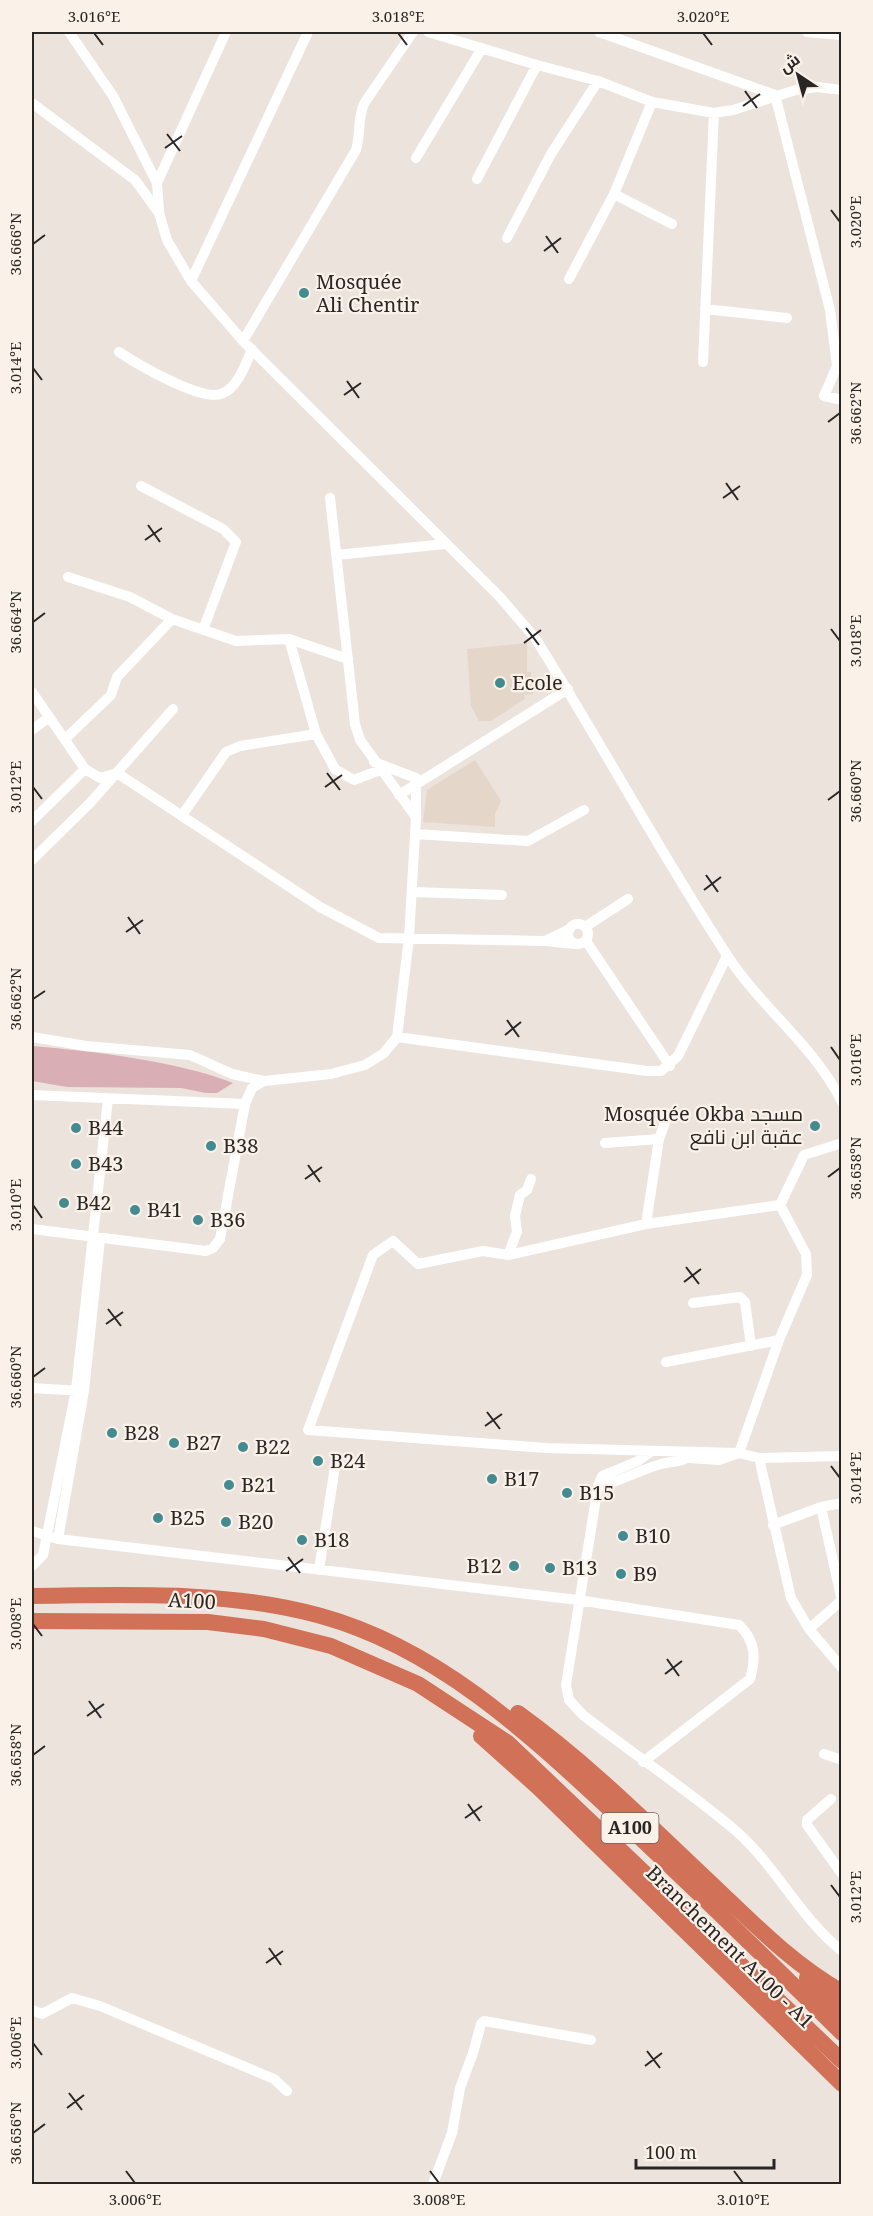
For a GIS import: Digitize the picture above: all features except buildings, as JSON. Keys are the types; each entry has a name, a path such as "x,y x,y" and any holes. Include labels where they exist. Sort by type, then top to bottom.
{"highway":[{"name":"A100","path":"32,1596 169,1596 273,1605 362,1628 400,1646 462,1684 536,1742 842,2032"},
{"name":"A100","path":"32,1621 187,1621 264,1629 331,1646 418,1684 499,1737 541,1772 842,2061"},
{"path":"400,1646 470,1681 537,1727 652,1827 776,1946 842,2014"},
{"name":"Branchement A100 - A1","path":"418,1684 539,1788 825,2070"},
{"path":"776,1946 808,1972 842,1992"},
{"path":"825,2070 842,2084"},
{"path":"825,2070 842,2093"}],"street":[{"path":"69,32 113,96 157,183 159,213 166,240 191,281 243,341 390,485 445,544 499,596 535,638 568,689 727,956 771,1011 818,1061 842,1102"},
{"path":"157,183 226,32"},
{"path":"191,281 308,32"},
{"path":"243,341 356,150 360,112 365,102 413,32"},
{"path":"429,32 598,81 652,102 714,113 733,110 775,95 817,87 842,90"},
{"path":"599,32 775,95"},
{"path":"807,32 842,35"},
{"path":"416,158 482,48"},
{"path":"477,179 537,65"},
{"path":"507,238 551,154 598,81"},
{"path":"775,95 830,310 839,366 824,396 842,400"},
{"path":"570,279 614,194 652,102"},
{"path":"32,103 125,170 159,213"},
{"path":"703,362 714,113"},
{"path":"614,194 672,224"},
{"path":"705,309 787,318"},
{"path":"119,352 188,388 212,395 229,390 252,350"},
{"path":"141,486 223,529 236,542 203,630"},
{"path":"330,498 355,724 360,740 377,766 416,817"},
{"path":"337,555 445,544"},
{"path":"68,577 130,597 172,619 236,641 289,639 348,659"},
{"path":"65,739 111,695 117,677 172,619"},
{"path":"32,1037 86,1046 190,1055 232,1074 264,1081 331,1074 365,1065 384,1053 397,1037 409,938 418,783 411,774 377,766 354,780 335,769 316,734 289,639"},
{"path":"399,795 568,689"},
{"path":"32,692 85,769 100,778 117,773 183,814 320,907 379,938 580,942 588,935 585,927 577,924 545,941"},
{"path":"32,860 117,773 173,709"},
{"path":"32,730 48,718"},
{"path":"183,814 226,752 240,746 316,734"},
{"path":"32,820 85,769"},
{"path":"415,834 528,841 584,810"},
{"path":"412,892 502,895"},
{"path":"585,927 628,899"},
{"path":"570,929 569,938 580,942 670,1066"},
{"path":"397,1037 661,1071 670,1066 678,1056 727,956"},
{"path":"32,1229 96,1239 206,1251 213,1248 220,1239 245,1104 252,1088 264,1081"},
{"path":"32,1095 245,1104"},
{"path":"32,1566 43,1556 53,1538 80,1390 108,1099"},
{"path":"646,1224 659,1139 668,1114"},
{"path":"605,1143 659,1139"},
{"path":"780,1205 804,1155 842,1143"},
{"path":"508,1255 517,1232 515,1216 520,1195 526,1190 531,1179"},
{"path":"780,1205 646,1224 508,1255 483,1251 418,1264 393,1241 373,1255 308,1430 546,1448 652,1450 692,1455 739,1453 759,1458 842,1456"},
{"path":"739,1453 780,1340 807,1275 806,1254 780,1205"},
{"path":"693,1303 740,1297 745,1302 751,1346"},
{"path":"666,1362 780,1340"},
{"path":"32,1388 80,1390"},
{"path":"652,1450 638,1461 602,1476 598,1486 566,1685 569,1700 583,1715 737,1832 784,1883 821,1934 842,1951"},
{"path":"598,1486 616,1483 660,1464 692,1455"},
{"path":"759,1458 791,1598 808,1629 842,1668"},
{"path":"319,1570 336,1460"},
{"path":"773,1525 821,1507 842,1503"},
{"path":"808,1629 841,1600 821,1507"},
{"path":"32,1531 53,1538 578,1600 734,1623 744,1629 751,1641 755,1662 750,1679 643,1762"},
{"path":"824,1754 842,1760"},
{"path":"831,1799 807,1820 807,1825 842,1874"},
{"path":"32,2010 42,2014 72,1998 100,2006 274,2079 287,2091"},
{"path":"433,2184 452,2133 460,2088 481,2024 484,2021 591,2040"}],"shaded area":[{"name":"Ecole","path":"527,643 527,672 531,672 533,694 524,695 525,699 491,721 479,721 471,706 467,649"},
{"path":"475,760 501,801 495,814 495,827 423,822 427,790"},
{"path":"32,1046 107,1054 161,1063 211,1075 233,1083 217,1093 206,1093 181,1088 67,1087 32,1081"}],"place":[{"name":"Mosquée Ali Chentir","path":"304,293"},
{"name":"Ecole","path":"500,683"},
{"name":"Mosquée Okba مسجد عقبة ابن نافع","path":"815,1126"},
{"name":"B44","path":"76,1128"},
{"name":"B38","path":"211,1146"},
{"name":"B43","path":"76,1164"},
{"name":"B42","path":"64,1203"},
{"name":"B41","path":"135,1210"},
{"name":"B36","path":"198,1220"},
{"name":"B28","path":"112,1433"},
{"name":"B27","path":"174,1443"},
{"name":"B22","path":"243,1447"},
{"name":"B24","path":"318,1461"},
{"name":"B17","path":"492,1479"},
{"name":"B21","path":"229,1485"},
{"name":"B15","path":"567,1493"},
{"name":"B25","path":"158,1518"},
{"name":"B20","path":"226,1522"},
{"name":"B10","path":"623,1536"},
{"name":"B18","path":"302,1540"},
{"name":"B12","path":"514,1566"},
{"name":"B13","path":"550,1568"},
{"name":"B9","path":"621,1574"}]}
